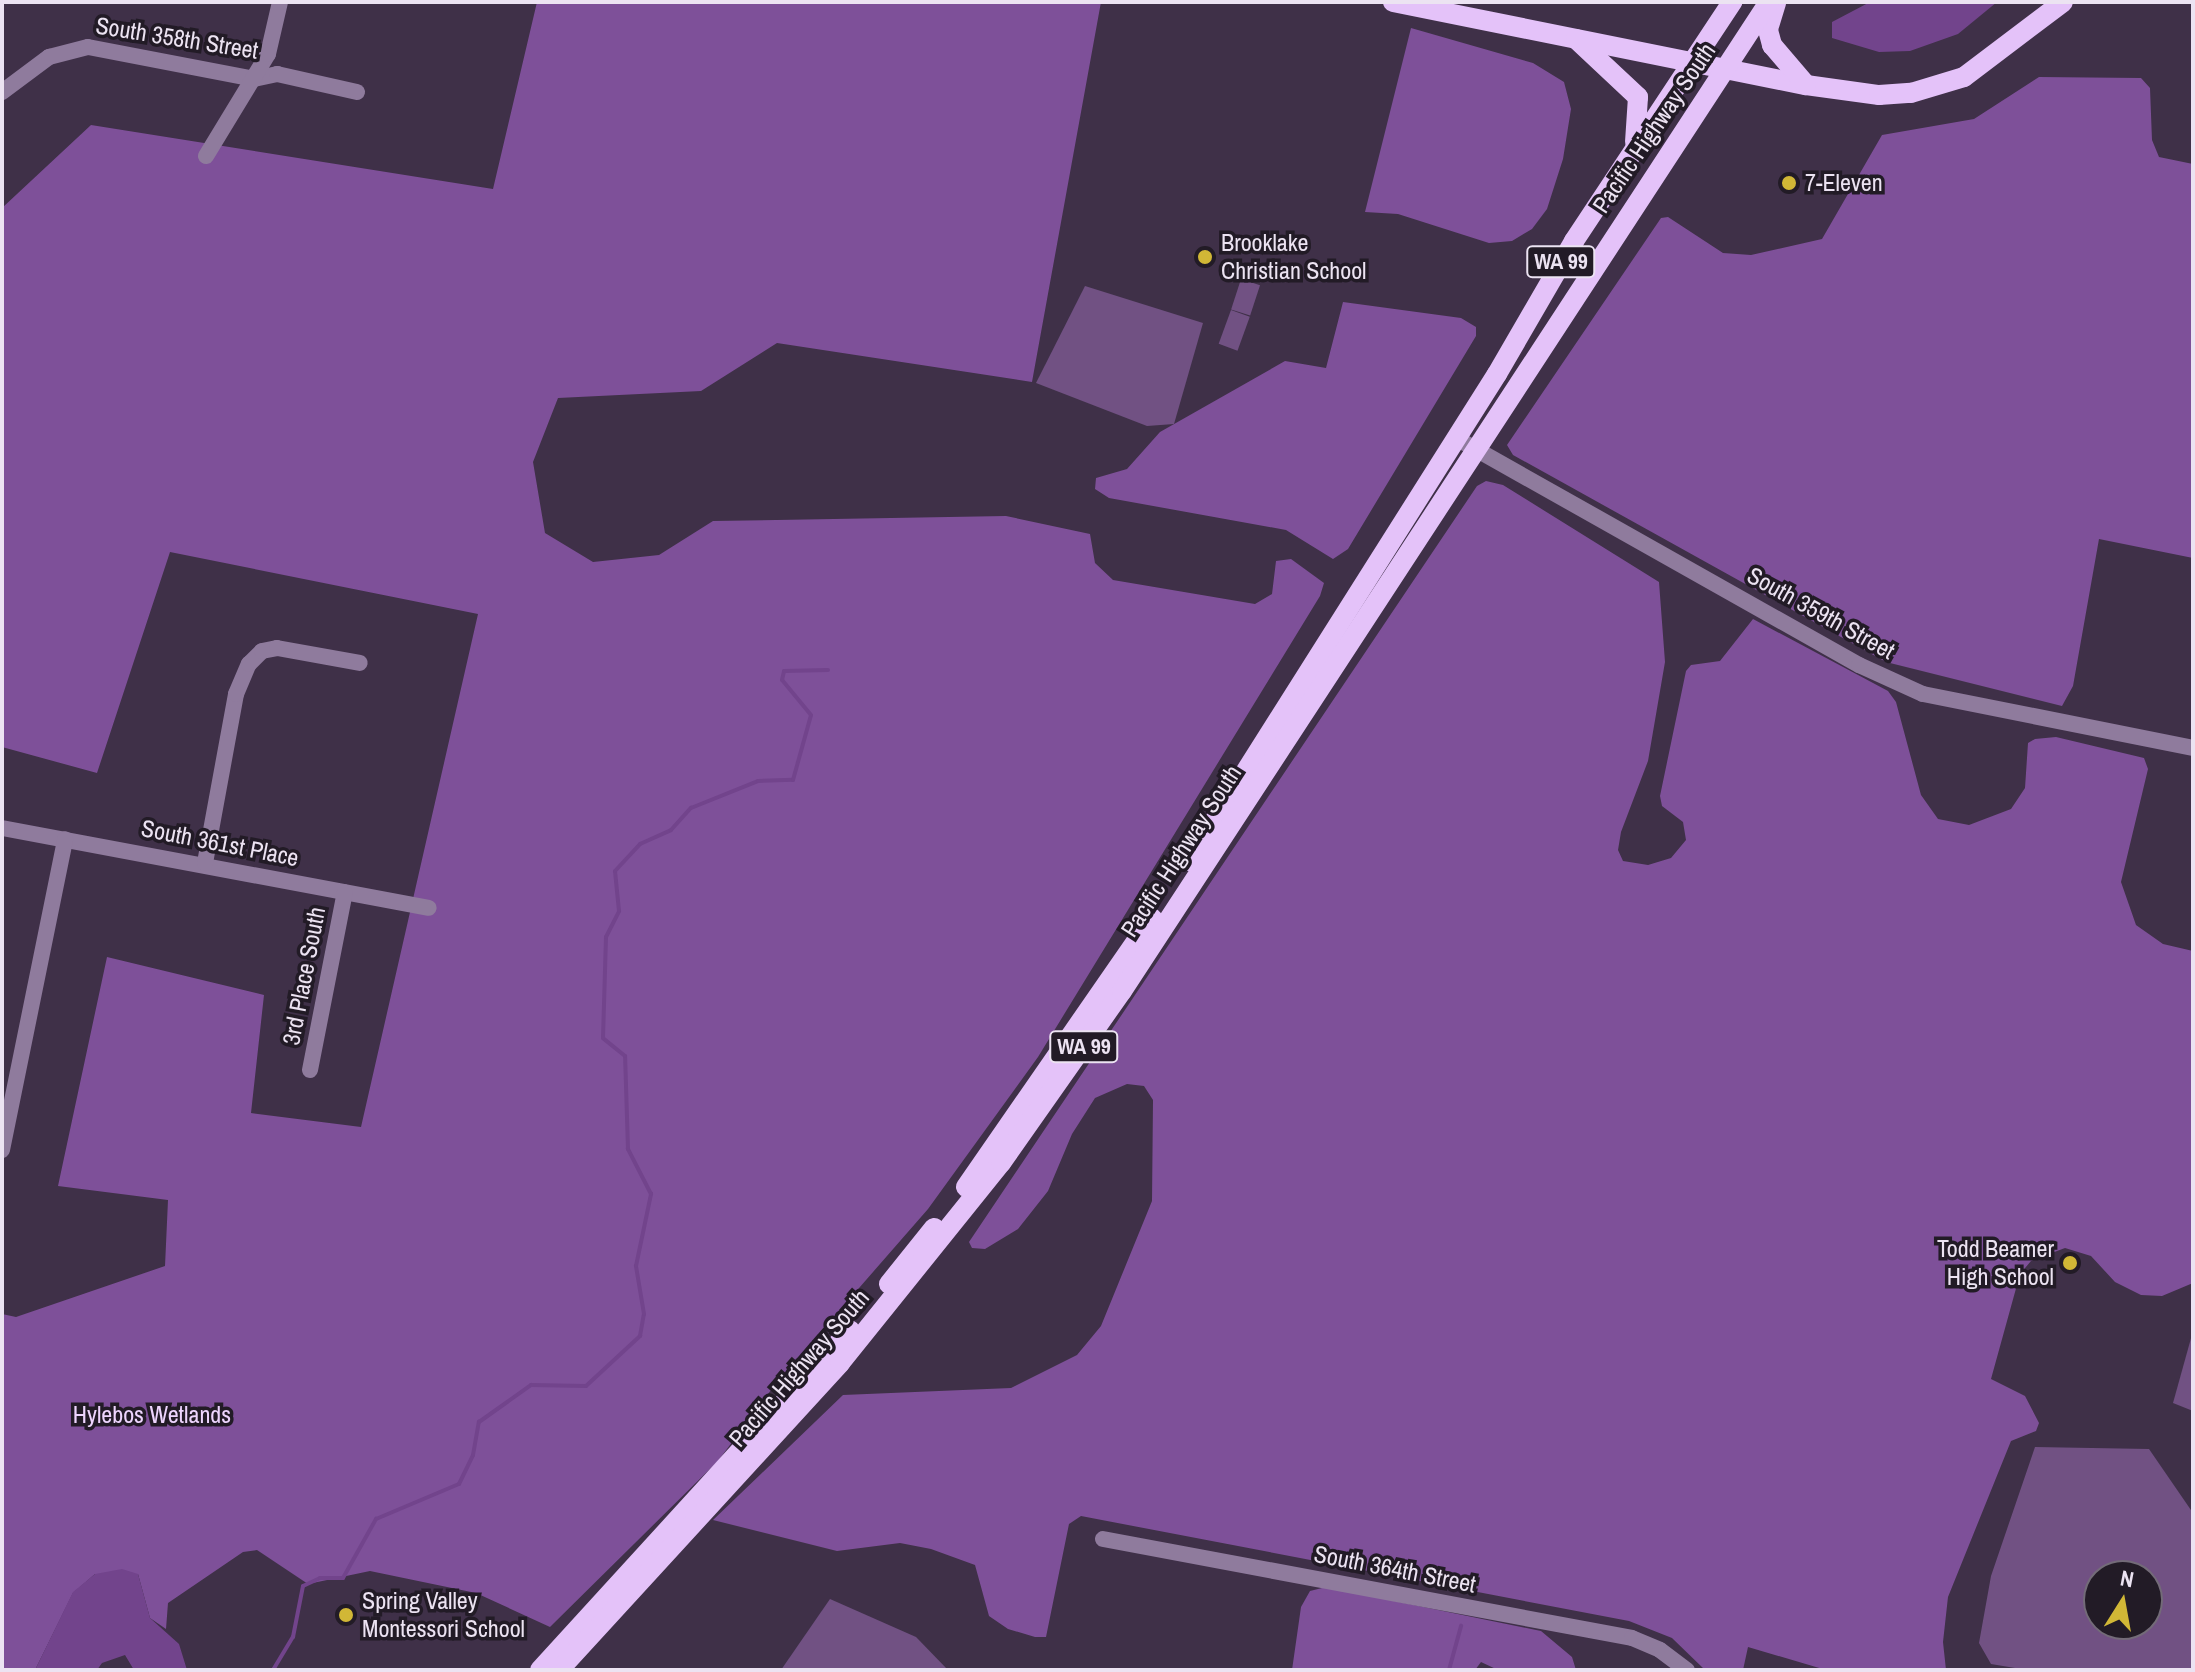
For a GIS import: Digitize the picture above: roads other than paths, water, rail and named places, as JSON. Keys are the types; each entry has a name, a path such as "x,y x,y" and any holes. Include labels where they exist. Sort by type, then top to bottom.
{"main road":[{"path":"1393,2 1806,85 1879,95 1938,86 1987,62 2063,2"},
{"name":"Pacific Highway South","path":"559,1670 840,1363 1001,1163 1122,991 1465,443 1531,309 1732,2"},
{"name":"Pacific Highway South","path":"540,1670 810,1376 961,1194 1153,917 1465,443 1769,2"},
{"path":"1776,2 1768,30 1772,45 1806,85"},
{"path":"1576,39 1638,97 1641,107 1632,155"}],"street":[{"path":"206,156 268,54 280,2"},
{"name":"South 358th Street","path":"2,92 49,57 78,47 254,79 277,74 357,92"},
{"name":"South 359th Street","path":"1465,443 1859,665 1923,694 2193,748"},
{"path":"205,863 236,694 249,664 262,651 277,648 360,663"},
{"name":"South 361st Place","path":"2,828 205,863 429,908"},
{"path":"2,1150 65,839"},
{"name":"3rd Place South","path":"310,1070 345,892"},
{"name":"South 364th Street","path":"1103,1539 1632,1638 1681,1664"}],"waterway":[{"path":"273,1670 293,1637 303,1586 320,1578 343,1578 376,1519 459,1484 473,1455 479,1422 531,1385 586,1386 640,1336 644,1314 636,1266 651,1194 628,1149 625,1056 603,1038 606,937 619,911 615,871 640,844 671,830 691,808 758,781 793,780 811,715 782,680 784,671 828,670"},
{"path":"1449,1670 1461,1626"}],"place":[{"name":"7-Eleven","path":"1789,183"},
{"name":"Brooklake Christian School","path":"1205,257"},
{"name":"Todd Beamer High School","path":"2070,1263"},
{"name":"Spring Valley Montessori School","path":"346,1615"}],"park label":[{"name":"Hylebos Wetlands","path":"152,1415"}]}
